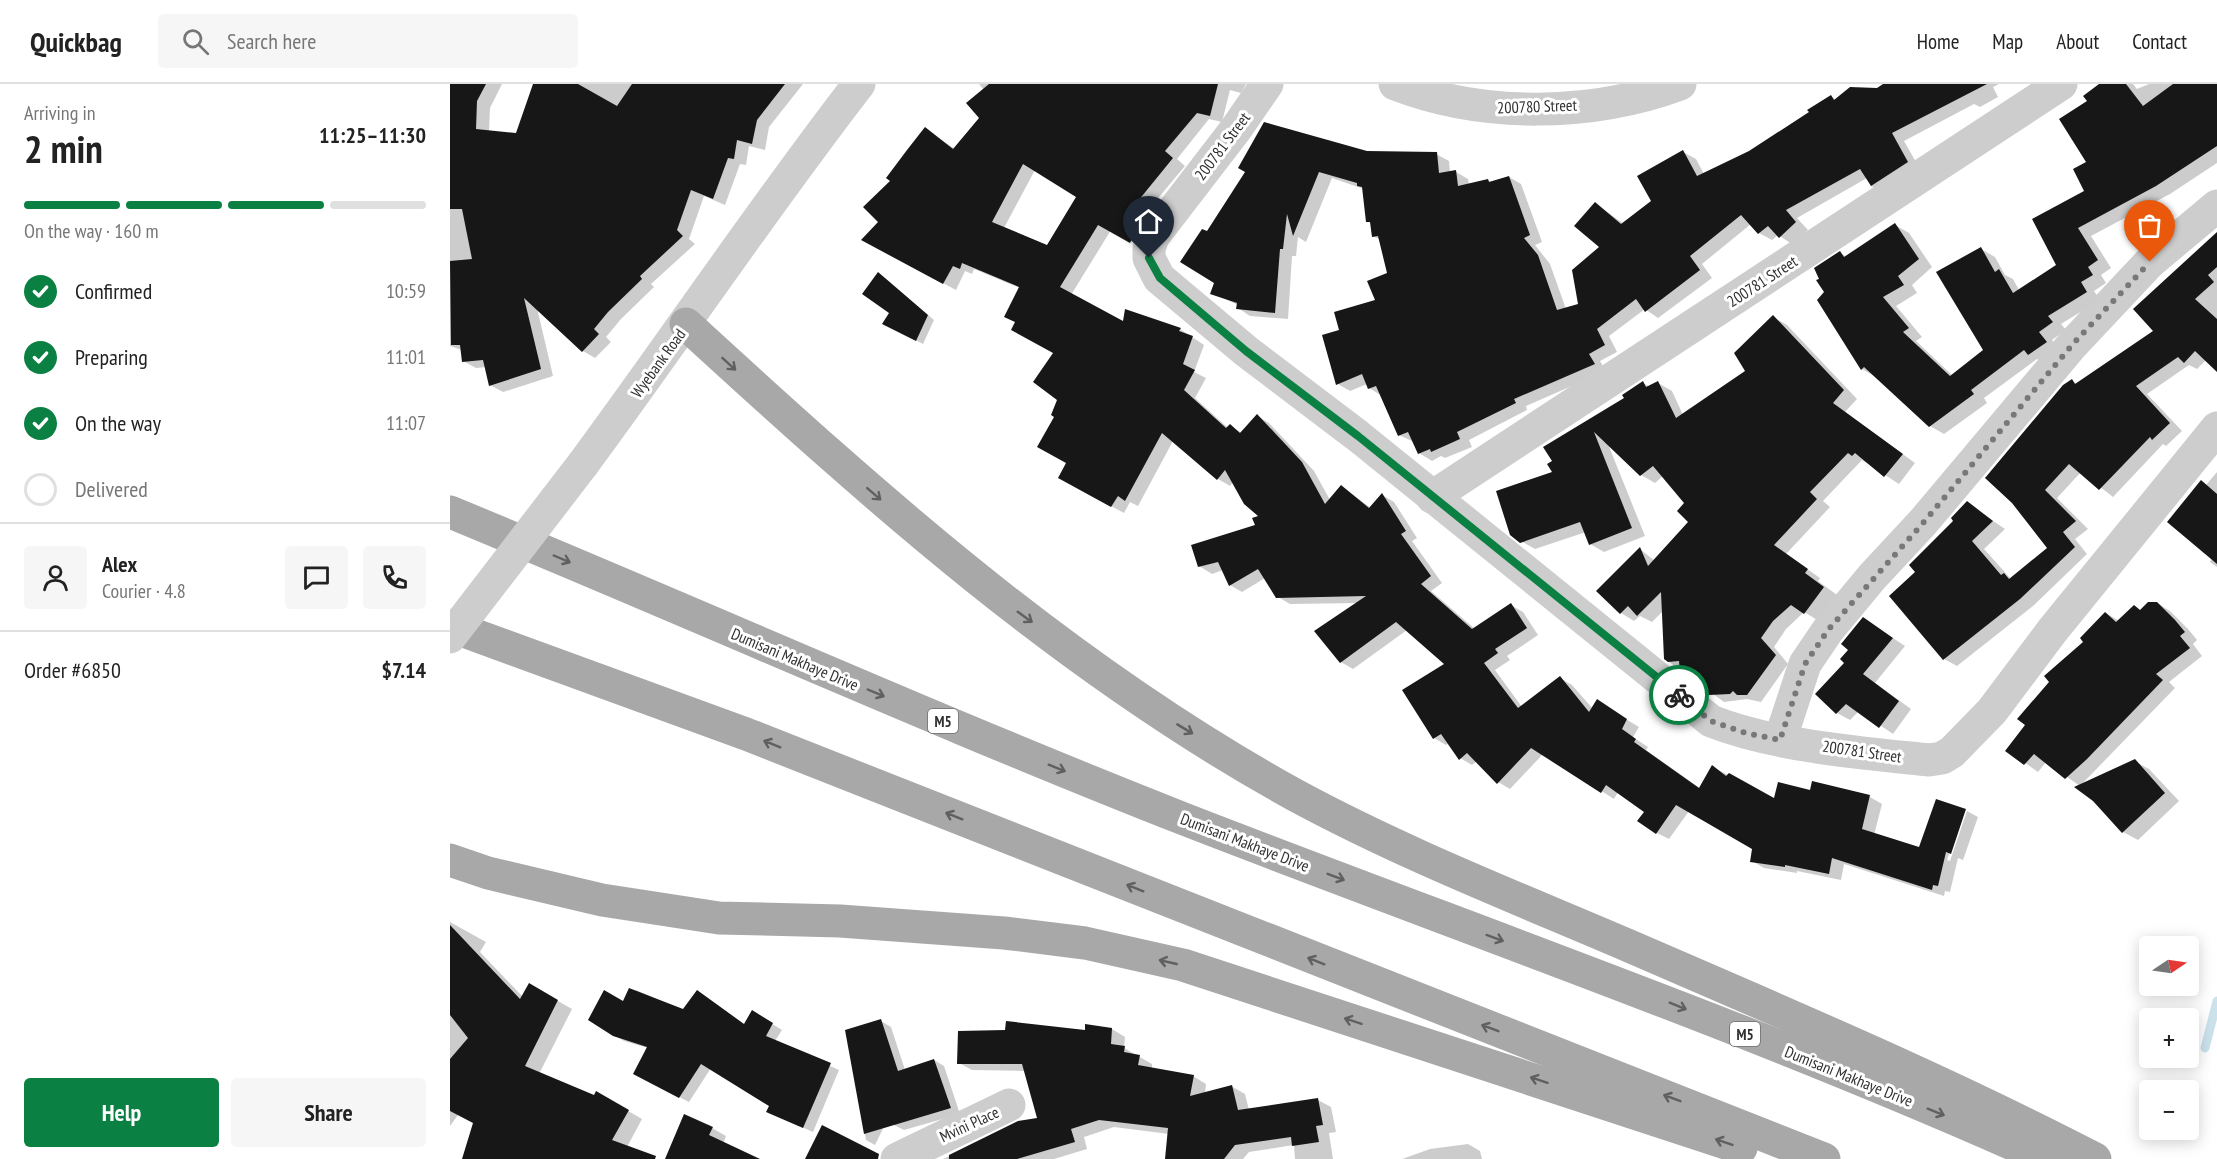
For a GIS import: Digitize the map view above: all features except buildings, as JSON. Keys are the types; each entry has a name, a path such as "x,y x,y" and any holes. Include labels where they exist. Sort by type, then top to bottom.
{"main road":[{"path":"686,324 830,456 998,598 1144,704 1293,794 1450,872 1627,946 1991,1105 2095,1159"},
{"name":"Dumisani Makhaye Drive","path":"450,512 1017,752 1430,914 1628,986 1974,1127 2046,1159"},
{"path":"450,626 746,734 1824,1159"},
{"path":"450,860 488,873 602,900 719,918 840,921 1004,933 1085,943 1183,965 1780,1159"}],"street":[{"name":"Wyebank Road","path":"450,637 584,464 686,324 793,169 859,84"},
{"name":"200781 Street","path":"1267,84 1154,237 1149,258 1160,278 1711,721 1746,733 1780,740 1929,760 1942,758 1952,752 1992,711 2052,632 2217,428"},
{"name":"200780 Street","path":"1395,84 1453,103 1503,109 1552,108 1607,102 1680,84"},
{"name":"200781 Street","path":"1432,497 2061,84"},
{"path":"1780,740 1805,664 1828,630 1924,522 2072,345 2150,262 2217,206"},
{"name":"Mvini Place","path":"897,1159 1008,1105"}],"waterway":[{"path":"2205,1048 2217,1001"}],"way so far":[{"path":"1679,695 1711,721 1730,729 1780,740 1797,683 1813,649 1872,577 1924,522 2072,345 2150,262"}],"route":[{"path":"1149,258 1160,278 1246,351 1358,436 1679,695"}]}
